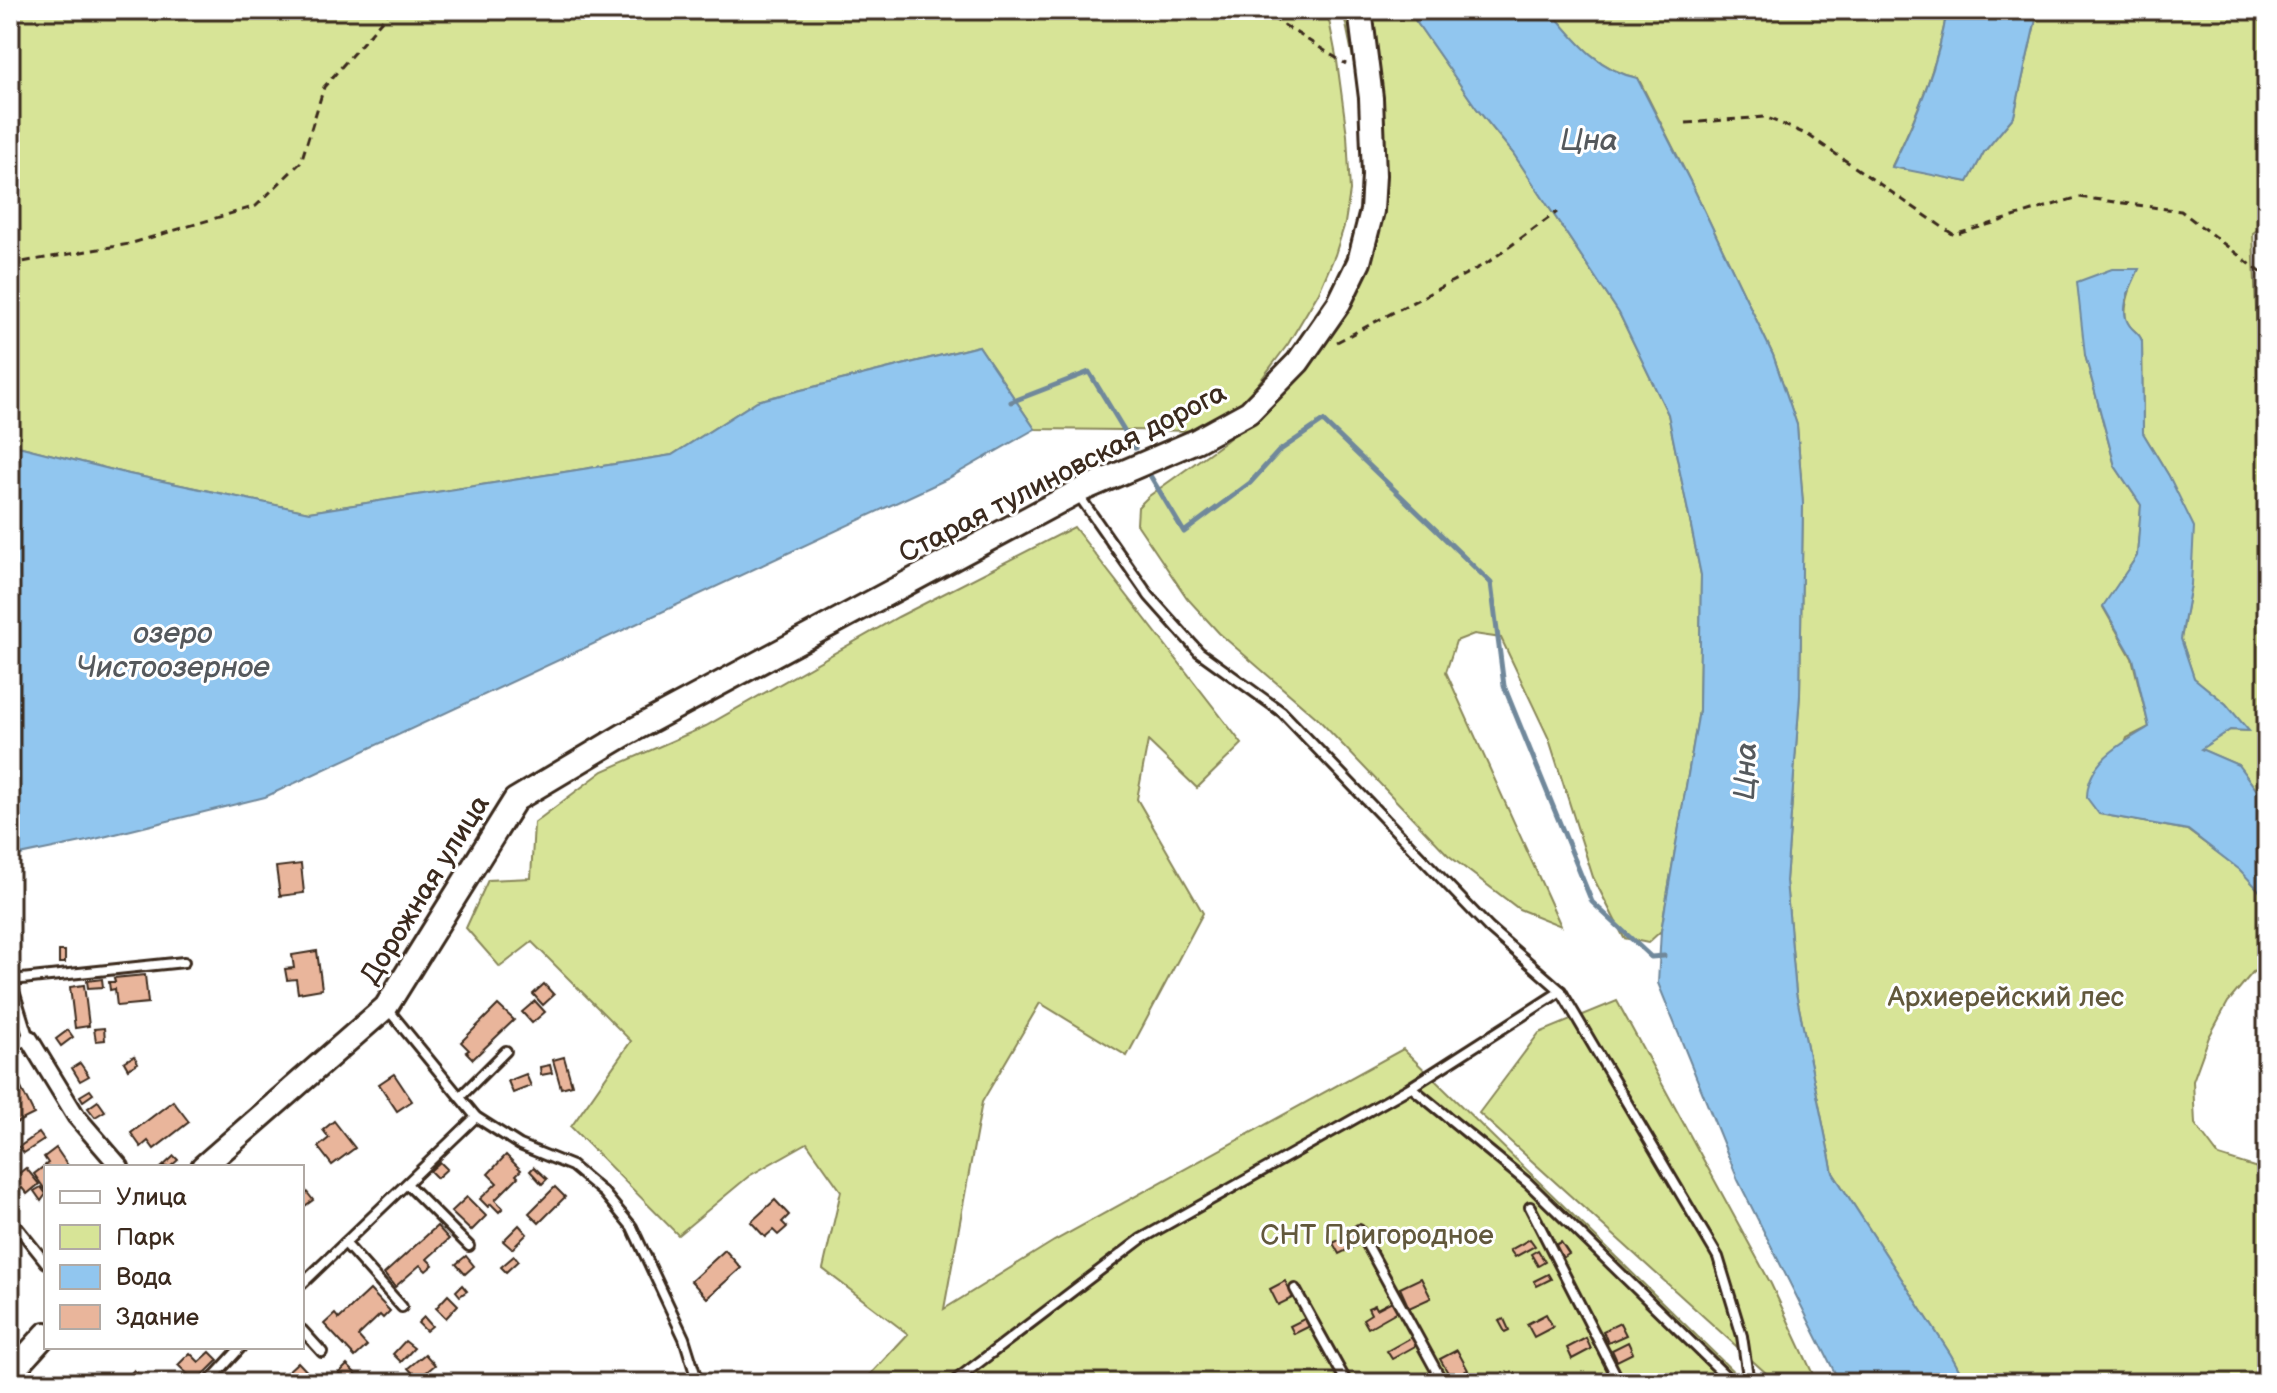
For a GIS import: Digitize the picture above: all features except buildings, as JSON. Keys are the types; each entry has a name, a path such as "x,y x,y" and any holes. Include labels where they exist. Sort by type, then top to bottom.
{"street":[{"name":"Старая тулиновская дорога","path":"515,800 624,735 1077,492 1196,441 1249,412 1298,362 1339,303 1359,262 1372,211 1374,175 1369,78 1360,10"},
{"name":"Дорожная улица","path":"205,1165 386,1007 515,800"},
{"path":"29,1039 76,1116 118,1165"},
{"path":"10,1374 44,1336"}],"lane":[{"path":"1077,492 1149,596 1199,652 1282,712 1489,928 1561,991 1718,1257 1742,1336 1749,1383"},
{"path":"10,1048 29,1039 11,978 184,962"},
{"path":"952,1383 1141,1239 1411,1087 1561,991"},
{"path":"386,1007 476,1117 520,1145 572,1166 604,1193 632,1227 684,1338 698,1383"},
{"path":"460,1097 506,1051"},
{"path":"1411,1087 1528,1183 1733,1383"},
{"path":"304,1282 476,1117"},
{"path":"408,1185 469,1246"},
{"path":"1530,1207 1620,1383"},
{"path":"10,1218 44,1260"},
{"path":"1359,1230 1443,1383"},
{"path":"345,1243 402,1307"},
{"path":"1295,1289 1347,1383"},
{"path":"304,1332 322,1352"},
{"path":"208,1383 239,1349"}],"path":[{"path":"10,264 129,244 256,206 301,162 324,87 391,10"},
{"path":"1260,10 1369,78"},
{"path":"1686,123 1765,117 1808,135 1954,235 2079,197 2181,211 2267,277"},
{"path":"1298,362 1487,263 1557,212"}],"green space":[{"path":"10,10 1327,10 1347,135 1350,191 1345,223 1319,292 1288,344 1239,409 1209,431 1035,429 979,346 757,401 672,455 309,512 129,474 10,444"},
{"path":"1343,10 1408,10 1477,109 1513,153 1619,313 1668,414 1701,575 1699,711 1661,931 1648,943 1624,938 1593,877 1549,739 1501,638 1474,634 1456,641 1446,672 1561,926 1519,909 1448,855 1317,718 1219,633 1187,598 1137,524 1138,507 1149,496 1226,441 1261,411 1324,316 1362,231 1368,175 1361,97"},
{"name":"Архиерейский лес","path":"1550,10 1947,10 1926,90 1892,166 1968,182 1984,152 2014,116 2038,10 2267,10 2267,223 2253,233 2261,436 2267,459 2267,804 2238,765 2200,749 2230,730 2248,731 2226,704 2194,678 2181,639 2191,584 2169,476 2143,433 2142,341 2126,317 2130,290 2085,355 2115,466 2141,505 2137,556 2103,607 2132,658 2149,727 2127,738 2100,814 2187,830 2240,869 2267,899 2267,968 2253,972 2228,1002 2209,1037 2193,1081 2195,1124 2219,1156 2267,1171 2267,1383 1966,1383 1833,1173 1796,993 1786,881 1800,695 1803,504 1797,425 1773,355 1638,78 1599,61 1578,43"},
{"name":"СНТ Пригородное","path":"1074,527 1242,744 1197,788 1148,741 1137,799 1203,913 1127,1056 1040,1003 982,1102 944,1309 1054,1241 1403,1049 1745,1383 862,1383 908,1334 823,1269 841,1191 807,1143 749,1176 678,1235 571,1127 631,1041 532,942 500,967 466,928 488,880 531,878 534,823 603,771 706,726 898,617"},
{"path":"1617,1001 1771,1284 1817,1383 1777,1383 1479,1113 1539,1033"}],"water":[{"name":"Цна","path":"1408,10 1550,10 1578,43 1599,61 1637,78 1773,355 1797,425 1803,504 1800,695 1786,881 1796,993 1833,1173 1966,1383 1840,1383 1738,1180 1658,983 1661,931 1699,711 1701,575 1668,414 1619,313 1513,153 1477,109"},
{"path":"1947,10 2038,10 2014,116 1984,152 1968,182 1892,167 1926,90"},
{"path":"2112,269 2139,269 2127,298 2125,313 2126,320 2142,341 2143,433 2194,527 2191,584 2181,639 2194,678 2226,704 2249,731 2230,730 2201,749 2238,765 2267,804 2267,899 2240,870 2188,830 2099,814 2087,798 2088,785 2099,764 2117,747 2149,727 2133,658 2103,606 2137,556 2141,505 2115,466 2085,355 2077,282"},
{"name":"озеро Чистоозерное","path":"979,346 1035,429 947,479 265,797 10,857 10,444 129,474 309,512 672,455 757,401"}],"waterway":[{"path":"1011,402 1089,372 1135,448"},
{"path":"1151,477 1184,532 1250,483 1279,451 1323,421 1491,583 1504,686 1592,902 1651,957 1664,956"}]}
